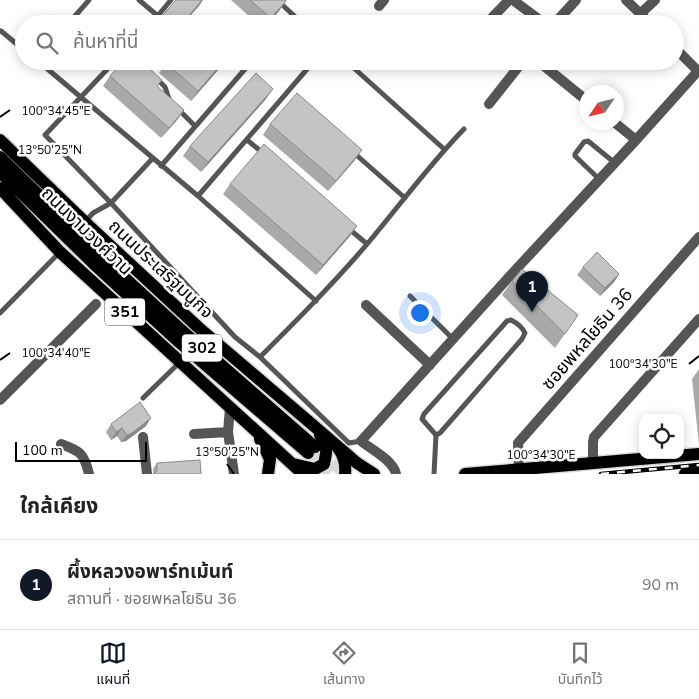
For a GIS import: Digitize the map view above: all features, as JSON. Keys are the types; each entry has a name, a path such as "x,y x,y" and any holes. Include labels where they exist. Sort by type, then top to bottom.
{"main road":[{"name":"ถนนประเสริฐมนูกิจ","path":"0,140 199,328 349,456 374,474"},
{"name":"ถนนงามวงศ์วาน","path":"0,157 91,246 312,450 172,336 94,264 0,172"},
{"name":"351","path":"0,188 60,252 303,474"},
{"path":"292,464 315,469 324,464 327,450 326,443 314,426"},
{"path":"255,430 270,460 268,474"},
{"path":"335,444 342,454 345,463 345,474"},
{"path":"466,474 699,454"},
{"path":"349,456 363,474"},
{"path":"542,474 699,459"},
{"path":"685,474 699,473"}],"street":[{"path":"495,15 509,0 513,0 532,15"},
{"path":"562,15 576,0"},
{"path":"626,0 641,13 656,0"},
{"path":"396,474 393,466 388,461 361,441 698,71 684,57"},
{"path":"489,104 516,70"},
{"path":"549,70 579,94"},
{"path":"624,130 636,140"},
{"name":"ซอยพหลโยธิน 36","path":"519,469 518,443 699,237"},
{"path":"0,400 96,304"},
{"path":"366,305 430,365"},
{"path":"592,463 592,442 594,437 699,320"},
{"path":"230,408 228,432 234,474"},
{"path":"194,434 228,432"},
{"path":"143,436 147,474"},
{"path":"61,444 78,450 82,454 89,474"}],"lane":[{"path":"76,15 89,0"},
{"path":"139,0 157,15"},
{"path":"159,15 171,0"},
{"path":"278,0 292,15"},
{"path":"1,31 15,43"},
{"path":"49,70 198,196 316,301"},
{"path":"106,70 45,135 235,337 260,357 349,443 361,441"},
{"path":"161,166 244,70"},
{"path":"198,196 306,70"},
{"path":"356,70 444,149"},
{"path":"152,74 165,87 170,102 195,126"},
{"path":"286,94 294,100"},
{"path":"260,357 316,301 367,244 444,149 464,129"},
{"path":"247,140 270,159"},
{"path":"600,179 575,156 584,142 588,141 615,163"},
{"path":"346,146 405,198"},
{"path":"85,222 93,213 111,203 153,158"},
{"path":"344,225 367,244"},
{"path":"0,313 60,252"},
{"path":"410,296 454,339"},
{"path":"434,474 436,435 422,419 424,414 507,321 511,320 523,328 525,333 522,339 440,433 436,435"},
{"path":"143,398 180,363"}],"building":[{"path":"176,0 202,0 190,15 163,15"},
{"path":"250,0 286,1 274,15 268,15"},
{"path":"115,70 151,70 162,80 157,86 184,110 169,128 110,76"},
{"path":"174,70 216,70 198,91"},
{"path":"256,73 273,89 208,162 190,146"},
{"path":"297,93 362,150 336,181 270,124"},
{"path":"264,144 357,226 323,265 230,184"},
{"path":"597,252 619,274 605,288 583,267"},
{"path":"522,269 578,315 565,334 512,281"},
{"path":"140,402 151,418 127,435 122,428 116,432 111,424"},
{"path":"200,460 201,474 154,474 157,471 157,463"}],"tunnel":[{"path":"319,450 345,474"},
{"path":"308,453 331,474"}],"railway":[{"path":"601,474 699,465"}],"place":[{"name":"ผึ้งหลวงอพาร์ทเม้นท์","path":"532,312"}]}
